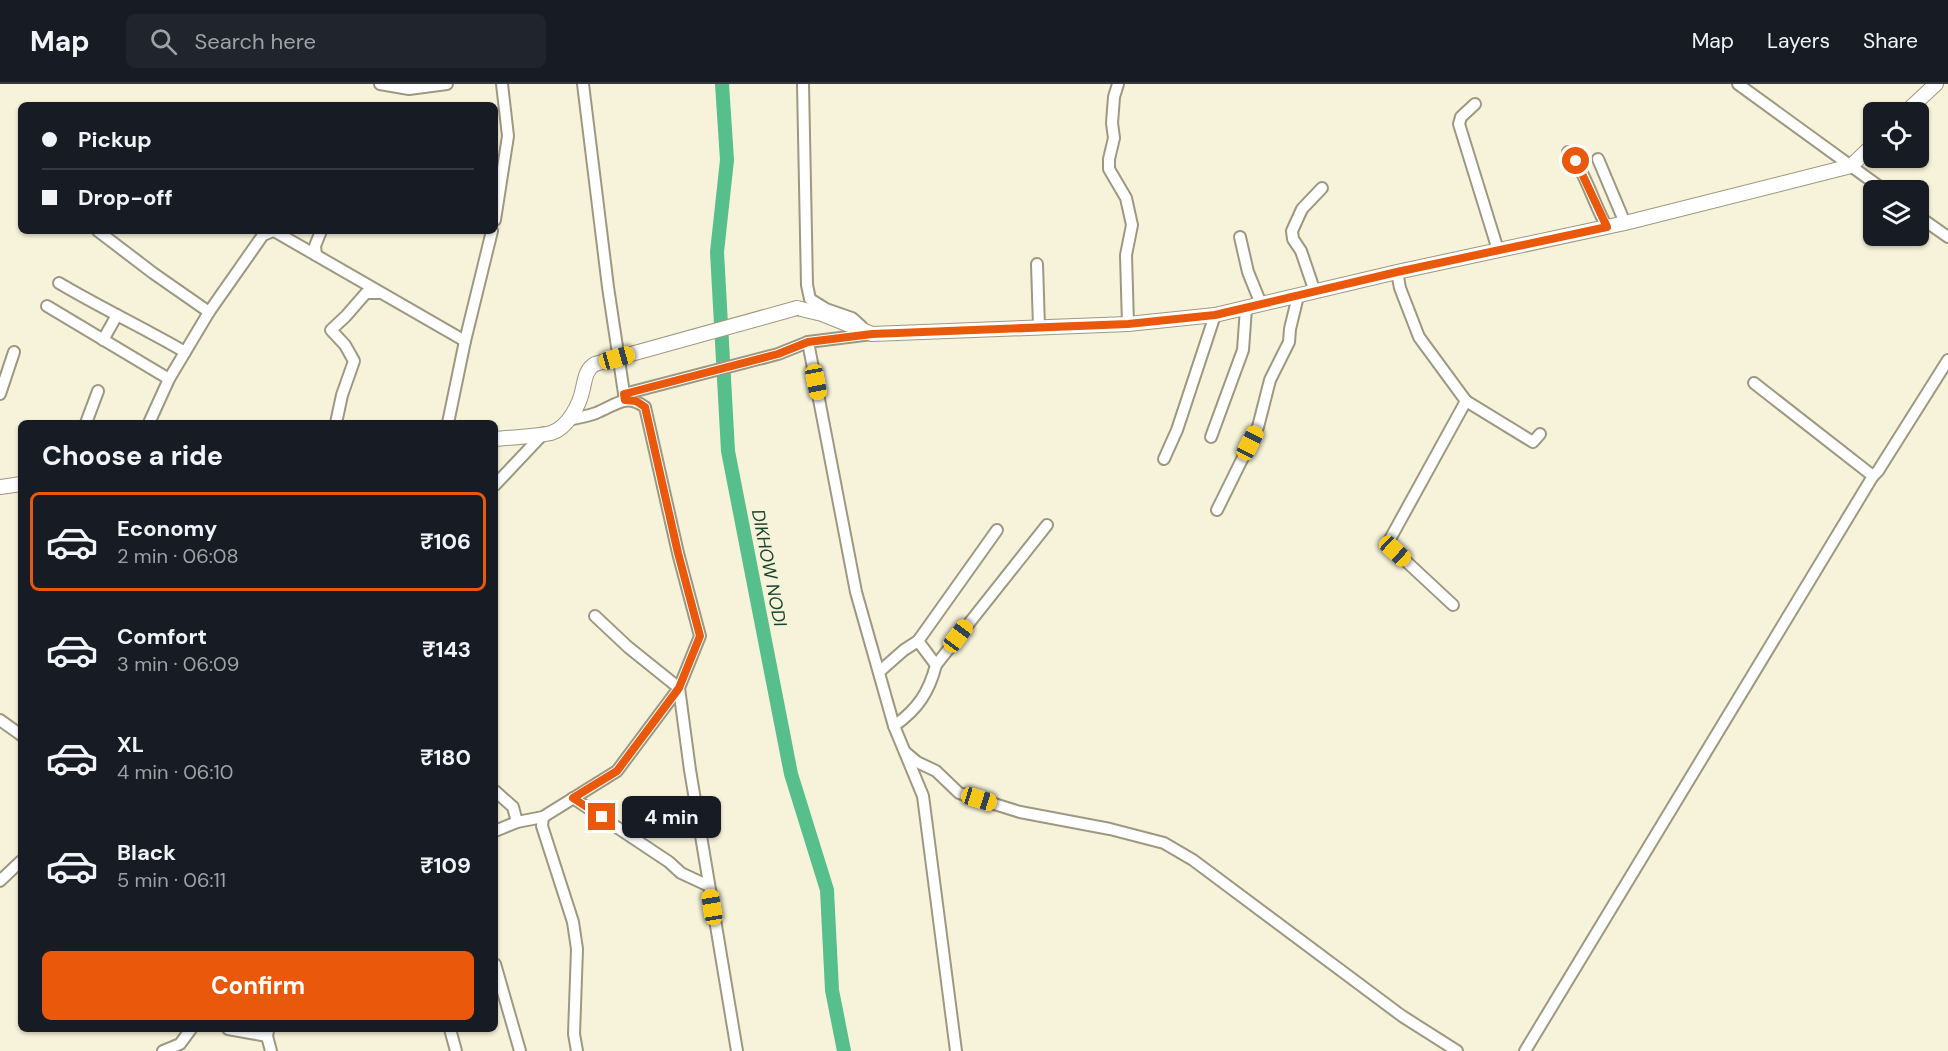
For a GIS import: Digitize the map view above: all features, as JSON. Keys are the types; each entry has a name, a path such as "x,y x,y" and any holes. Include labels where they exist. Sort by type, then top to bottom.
{"main road":[{"path":"1917,102 1936,84"},
{"path":"498,439 553,432 561,428 568,420 582,392 588,370 595,364 797,308 822,314 872,334 1128,324 1215,315 1397,272 1625,223 1851,166 1863,155"},
{"path":"0,487 18,484"}],"street":[{"path":"380,84 409,89 447,84"},
{"path":"498,830 518,822 543,817 617,771 679,688 700,636 678,553 645,407 628,395 608,287 583,84"},
{"path":"803,84 807,285 810,299 826,309 852,318 872,334"},
{"path":"1118,84 1114,97 1112,123 1114,138 1109,169 1126,198 1132,225 1126,255 1128,324"},
{"path":"1738,84 1870,180"},
{"path":"498,201 508,136 502,85"},
{"path":"1474,104 1461,117 1459,124 1498,250"},
{"path":"1568,152 1576,161 1607,227"},
{"path":"1598,159 1625,223"},
{"path":"1315,292 1301,251 1293,239 1292,231 1302,209 1322,188"},
{"path":"1929,224 1948,237"},
{"path":"102,234 209,312"},
{"path":"150,420 169,379 209,312 266,234"},
{"path":"279,234 465,341"},
{"path":"316,255 315,246 320,234"},
{"path":"449,420 491,234"},
{"path":"1240,237 1248,272 1261,304"},
{"path":"1037,264 1039,327"},
{"path":"1397,272 1400,288 1419,337 1466,401 1533,442 1540,434"},
{"path":"59,283 185,352"},
{"path":"337,420 342,395 354,361 345,345 331,330 366,293 380,293"},
{"path":"1217,510 1258,427 1270,380 1289,342 1298,296"},
{"path":"47,306 169,379"},
{"path":"1211,437 1242,350 1246,308"},
{"path":"103,340 117,315"},
{"path":"1164,459 1177,430 1215,315"},
{"path":"568,420 595,413 628,395 778,354 808,342 872,334"},
{"path":"808,342 856,592 894,726 923,796 956,1051"},
{"path":"0,394 15,352"},
{"path":"1525,1051 1873,476 1948,360"},
{"path":"1754,383 1873,476"},
{"path":"87,420 98,391"},
{"path":"1454,605 1395,551 1389,541 1466,401"},
{"path":"498,482 544,433"},
{"path":"894,726 909,715 930,686 936,665 1047,525"},
{"path":"879,672 918,640 997,530"},
{"path":"595,616 628,647 679,688 690,770 737,1051"},
{"path":"918,640 936,665"},
{"path":"0,720 18,733"},
{"path":"905,752 917,762 936,771 959,793 1020,812 1164,843 1193,860 1402,1016 1457,1051"},
{"path":"498,793 513,807 518,822"},
{"path":"573,798 669,862 681,873 709,886"},
{"path":"543,817 542,826 573,922 577,950 574,1034 577,1051"},
{"path":"0,881 18,864"},
{"path":"498,988 520,1051"},
{"path":"163,1051 180,1044 189,1032"},
{"path":"451,1032 456,1051"},
{"path":"267,1033 270,1051"}],"waterway":[{"name":"DIKHOW NODI","path":"722,84 727,160 717,252 728,451 791,774 827,890 832,990 844,1051"}],"route":[{"path":"602,817 573,798 617,771 679,688 700,636 678,553 645,407 636,401 625,400 624,394 778,354 808,342 872,334 1128,324 1215,315 1397,272 1607,227 1576,161"}]}
